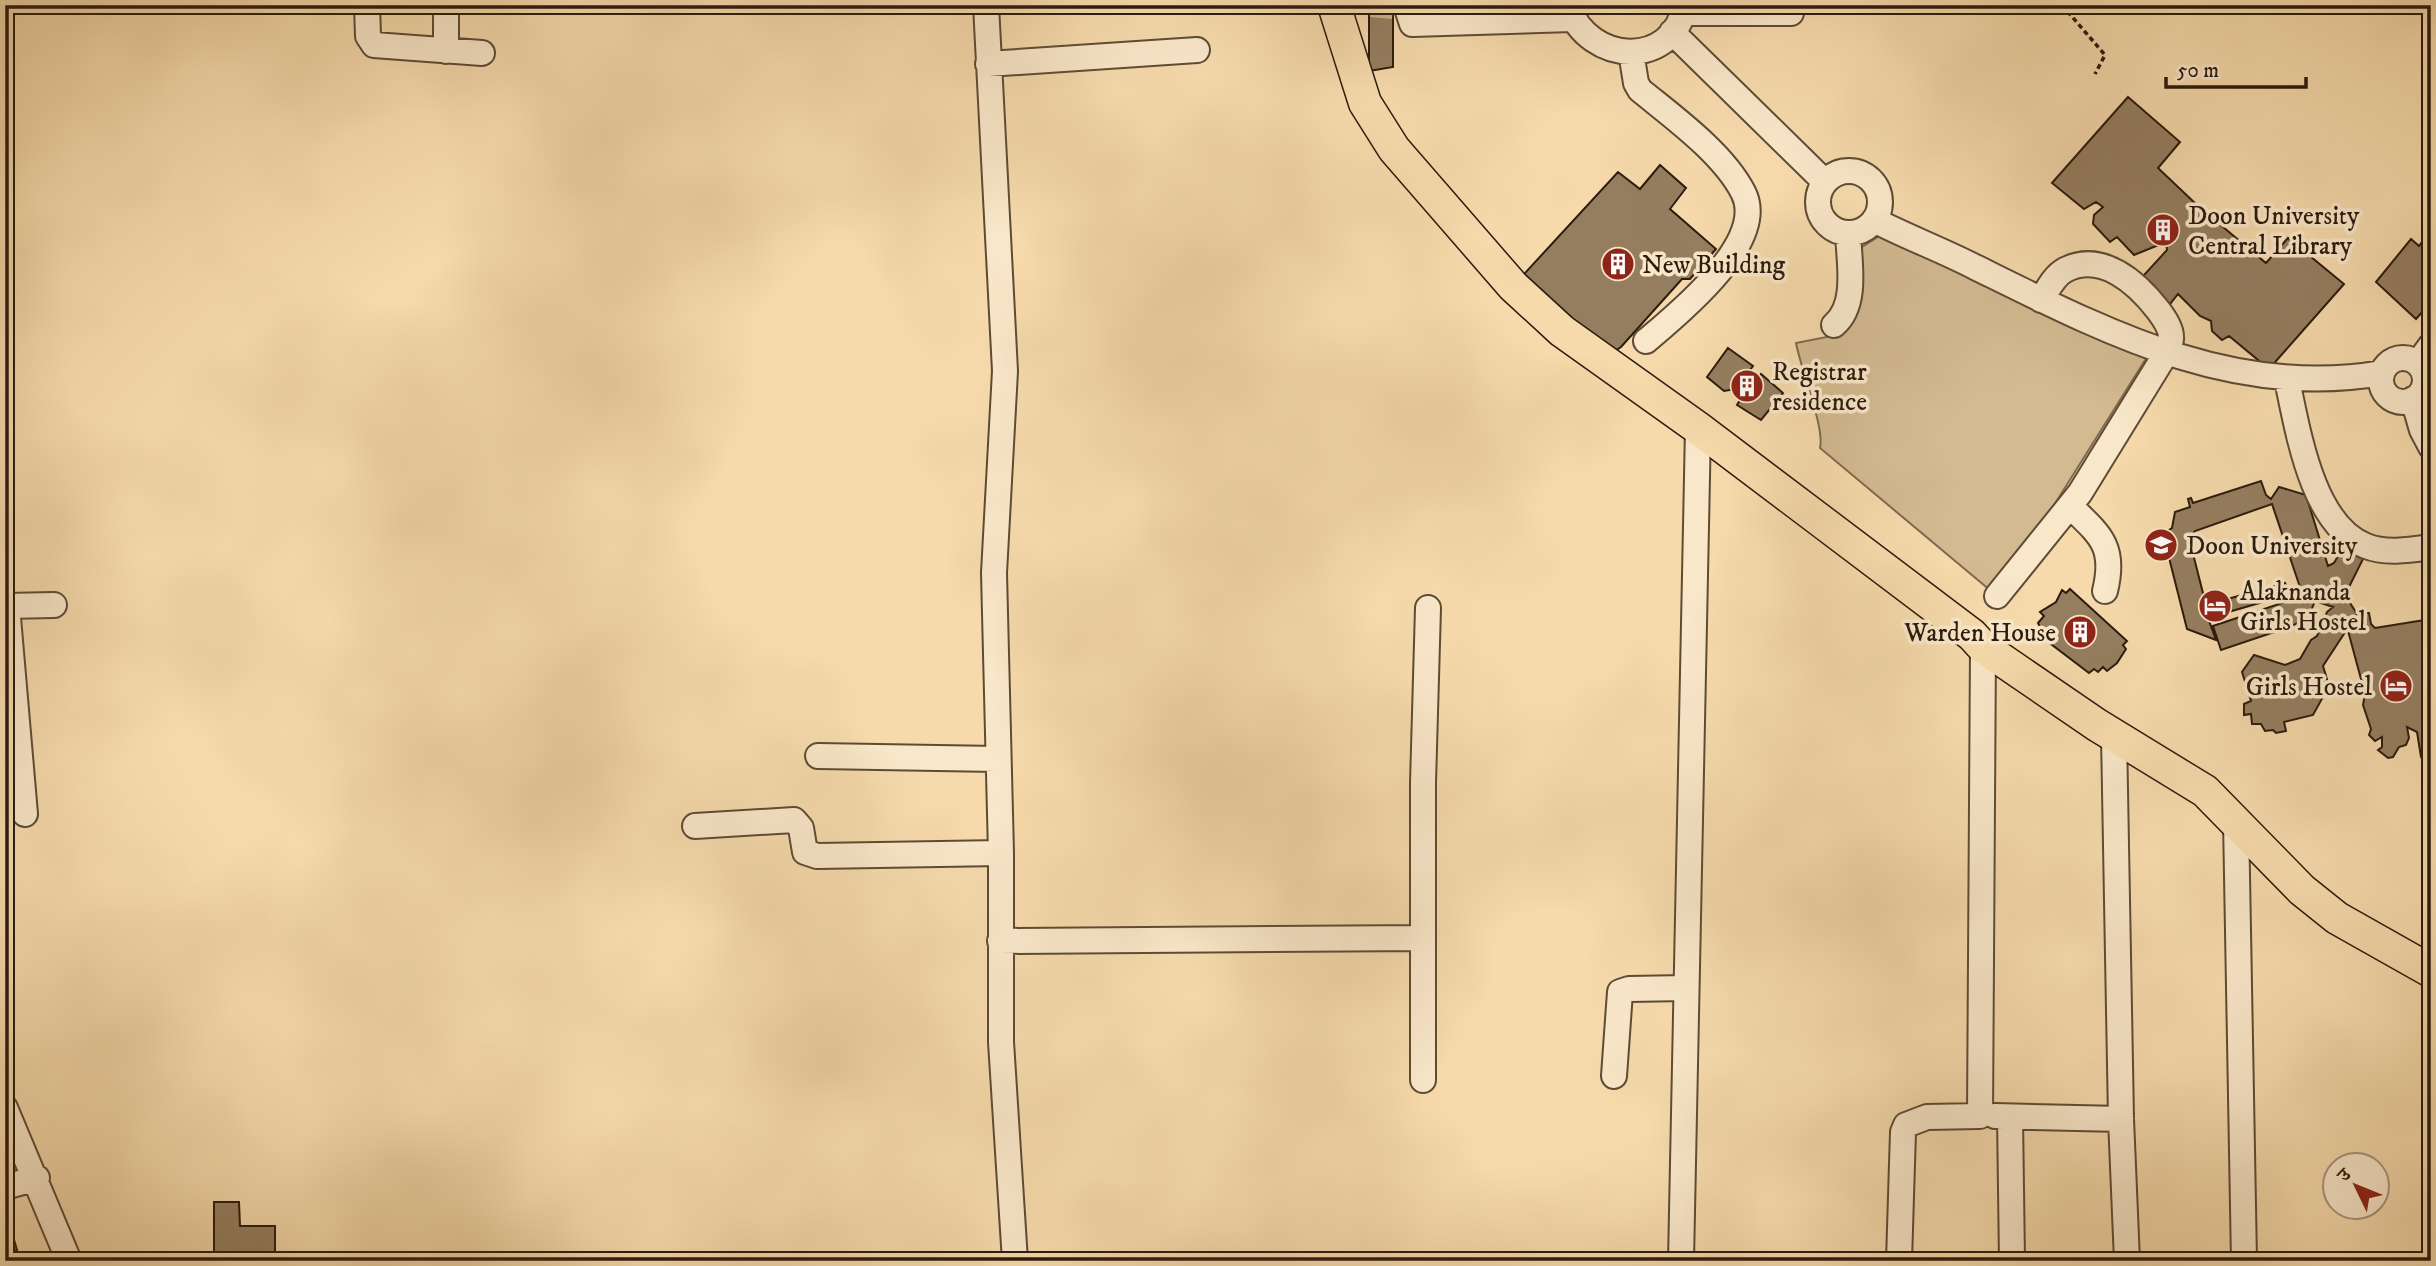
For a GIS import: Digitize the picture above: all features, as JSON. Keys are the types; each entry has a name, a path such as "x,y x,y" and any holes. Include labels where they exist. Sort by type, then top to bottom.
{"main road":[{"path":"1334,5 1364,103 1394,149 1513,286 1562,331 1698,428 1972,635 1983,648 2114,735 2205,791 2302,890 2337,918 2431,971"}],"street":[{"path":"367,5 368,36 374,46 482,53"},
{"path":"446,5 446,51"},
{"path":"986,5 1005,371 994,573 1001,1042 1015,1261"},
{"path":"1401,7 1412,24 1570,12 1587,38 1607,49 1631,52 1652,46 1681,17 1791,13"},
{"path":"1681,17 1825,182"},
{"path":"988,64 1198,50"},
{"path":"1631,52 1636,83 1640,90 1679,122 1728,171 1744,193 1747,205 1737,244 1721,272 1646,341"},
{"path":"1843,172 1863,174 1877,190 1880,200 1874,219 1867,227 1848,233 1830,226 1819,210 1820,190 1825,182 1843,172"},
{"path":"1874,219 2041,300 2165,355 2287,380 2356,378 2382,373"},
{"path":"1834,325 1844,316 1849,292 1848,233"},
{"path":"1997,596 2070,506 2109,450 2165,355 2171,340 2168,326 2136,282 2120,272 2083,265 2066,269 2056,277 2041,300"},
{"path":"2424,354 2425,382 2413,399 2400,402 2388,396 2381,384 2382,373 2386,365 2398,358 2424,354"},
{"path":"2287,380 2302,445 2323,508 2333,523 2365,546 2386,551 2431,547"},
{"path":"2413,399 2422,430 2431,447"},
{"path":"1681,1261 1698,428"},
{"path":"2070,506 2102,537 2109,572 2105,591"},
{"path":"25,814 6,606 54,605"},
{"path":"1423,1080 1423,783 1428,608"},
{"path":"1980,1116 1983,648"},
{"path":"2114,735 2121,1119 2127,1261"},
{"path":"818,757 997,759"},
{"path":"695,826 794,820 801,828 805,852 817,856 1000,853"},
{"path":"2236,821 2245,1261"},
{"path":"1000,941 1423,937"},
{"path":"1614,1076 1620,992 1624,989 1686,988"},
{"path":"5,1108 37,1178 69,1261"},
{"path":"1899,1261 1906,1125 1927,1118 1980,1116 2121,1119"},
{"path":"2010,1116 2012,1261"},
{"path":"5,1187 37,1178"}],"path":[{"path":"2062,5 2105,55 2095,74"}],"shaded area":[{"path":"1884,233 2147,357 1997,596 1820,448 1816,413 1796,343 1832,336 1859,249"}],"building":[{"path":"1369,5 1393,5 1393,67 1369,71"},
{"name":"Doon University Central Library","path":"2128,97 2180,142 2158,168 2198,206 2266,263 2288,238 2344,284 2269,369 2229,336 2222,340 2212,331 2211,321 2200,316 2178,294 2170,304 2145,284 2144,275 2167,250 2166,242 2134,255 2117,237 2110,242 2093,224 2094,215 2103,207 2096,202 2084,209 2052,183"},
{"name":"New Building","path":"1660,165 1686,188 1670,209 1716,249 1690,279 1682,279 1621,347 1610,354 1575,321 1564,328 1514,285 1618,172 1640,189"},
{"path":"2431,219 2431,312 2428,316 2423,311 2416,319 2376,282 2411,239 2419,246 2427,235 2422,228"},
{"name":"Registrar residence","path":"1728,348 1753,366 1746,376 1754,383 1761,374 1783,393 1761,420 1737,405 1743,395 1736,389 1724,391 1707,377"},
{"name":"Alaknanda Girls Hostel","path":"2261,481 2266,495 2271,499 2279,487 2306,495 2328,566 2334,563 2342,549 2363,559 2345,595 2357,614 2323,666 2329,686 2313,715 2284,722 2286,731 2276,733 2273,730 2265,731 2261,724 2252,724 2251,714 2244,715 2244,704 2251,701 2242,672 2254,655 2285,665 2300,659 2311,640 2317,636 2327,612 2333,607 2315,601 2309,616 2292,626 2221,650 2213,626 2303,596 2272,504 2195,531 2189,538 2206,605 2285,583 2290,594 2208,618 2216,640 2187,629 2163,534 2172,528 2175,512 2190,507 2188,499 2191,498 2193,503"},
{"name":"Warden House","path":"2070,589 2127,641 2123,645 2126,649 2117,663 2107,671 2103,667 2098,672 2094,669 2089,673 2047,641 2038,623 2044,616 2040,612 2056,602 2062,590 2066,593"},
{"name":"Girls Hostel","path":"2369,613 2371,624 2375,628 2431,619 2431,761 2424,762 2417,732 2407,727 2409,738 2406,745 2399,747 2393,757 2388,758 2378,750 2382,747 2382,737 2375,741 2369,735 2371,729 2363,705 2365,694 2347,627 2357,614"},
{"path":"214,1202 239,1202 240,1226 275,1226 275,1261 214,1261"},
{"path":"5,1208 17,1250 5,1253"}],"tunnel":[{"path":"1371,5 1393,7"}],"place":[{"name":"Doon University Central Library","path":"2163,230"},
{"name":"New Building","path":"1618,264"},
{"name":"Registrar residence","path":"1747,386"},
{"name":"Doon University","path":"2161,545"},
{"name":"Alaknanda Girls Hostel","path":"2215,606"},
{"name":"Warden House","path":"2080,632"},
{"name":"Girls Hostel","path":"2396,686"}]}
